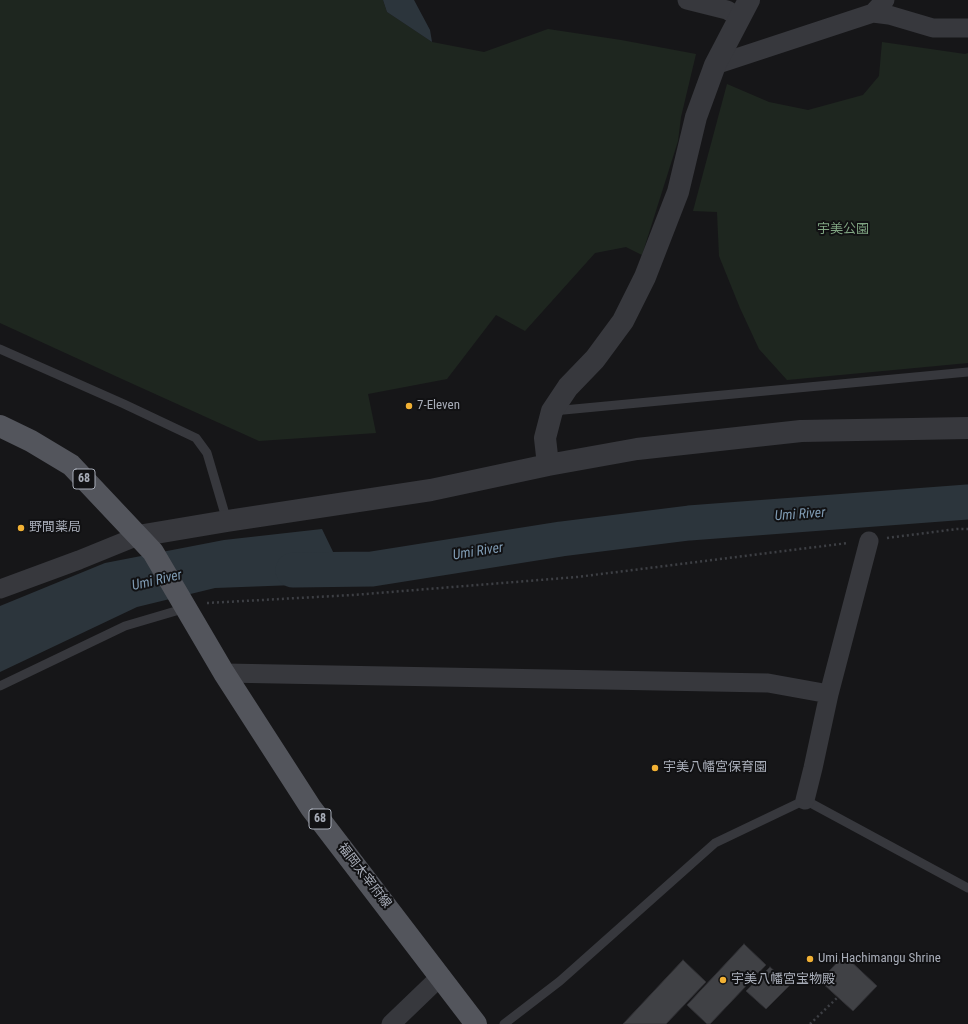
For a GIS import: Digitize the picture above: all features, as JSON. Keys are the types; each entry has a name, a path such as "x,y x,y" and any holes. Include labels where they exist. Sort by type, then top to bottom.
{"main road":[{"name":"68","path":"0,426 31,441 71,465 153,552 184,605"},
{"name":"福岡太宰府線","path":"184,605 224,673 311,808 441,976 476,1024"}],"street":[{"path":"687,0 727,10 744,8"},
{"path":"715,65 879,6 889,15 933,28 968,28"},
{"path":"548,465 545,438 552,411 568,387 595,359 624,321 645,278 678,192 696,117 715,65 744,8"},
{"path":"0,589 79,560 138,536 431,490 548,465 637,449 801,431 968,428"},
{"path":"805,800 814,768 829,694 869,541"},
{"path":"224,673 768,683 829,694"},
{"path":"391,1024 441,976"}],"lane":[{"path":"0,349 196,438 207,453 226,521"},
{"path":"552,411 968,372"},
{"path":"0,686 125,626 184,605"},
{"path":"504,1024 560,981 715,842 805,800 968,888"}],"path":[{"path":"184,605 211,602 353,595 577,577 957,529 968,529"},
{"path":"810,1024 838,996"}],"green space":[{"path":"0,0 383,0 387,12 432,42 484,52 548,29 621,40 696,54 681,117 678,141 642,255 626,247 595,253 525,331 496,315 447,379 368,394 376,433 259,441 0,323"},
{"name":"宇美公園","path":"882,42 965,54 968,53 968,363 787,380 759,349 740,308 719,256 717,212 693,211 727,84 769,102 808,110 863,95 879,76"}],"water":[{"path":"383,0 414,0 430,30 432,42 387,12"},
{"path":"322,529 348,583 215,588 137,607 0,672 0,606 105,563 224,540"}],"building":[{"path":"744,944 766,965 710,1024 707,1024 687,1005"},
{"path":"844,955 877,986 853,1011 820,981"},
{"path":"683,960 706,982 666,1024 623,1024"},
{"path":"770,967 790,985 766,1009 746,991"}],"waterway":[{"name":"Umi River","path":"293,570 372,569 561,539 689,523 968,502"}],"place":[{"name":"7-Eleven","path":"409,406"},
{"name":"野間薬局","path":"21,528"},
{"name":"宇美八幡宮保育園","path":"655,768"},
{"name":"Umi Hachimangu Shrine","path":"810,959"},
{"name":"宇美八幡宮宝物殿","path":"723,980"}]}
